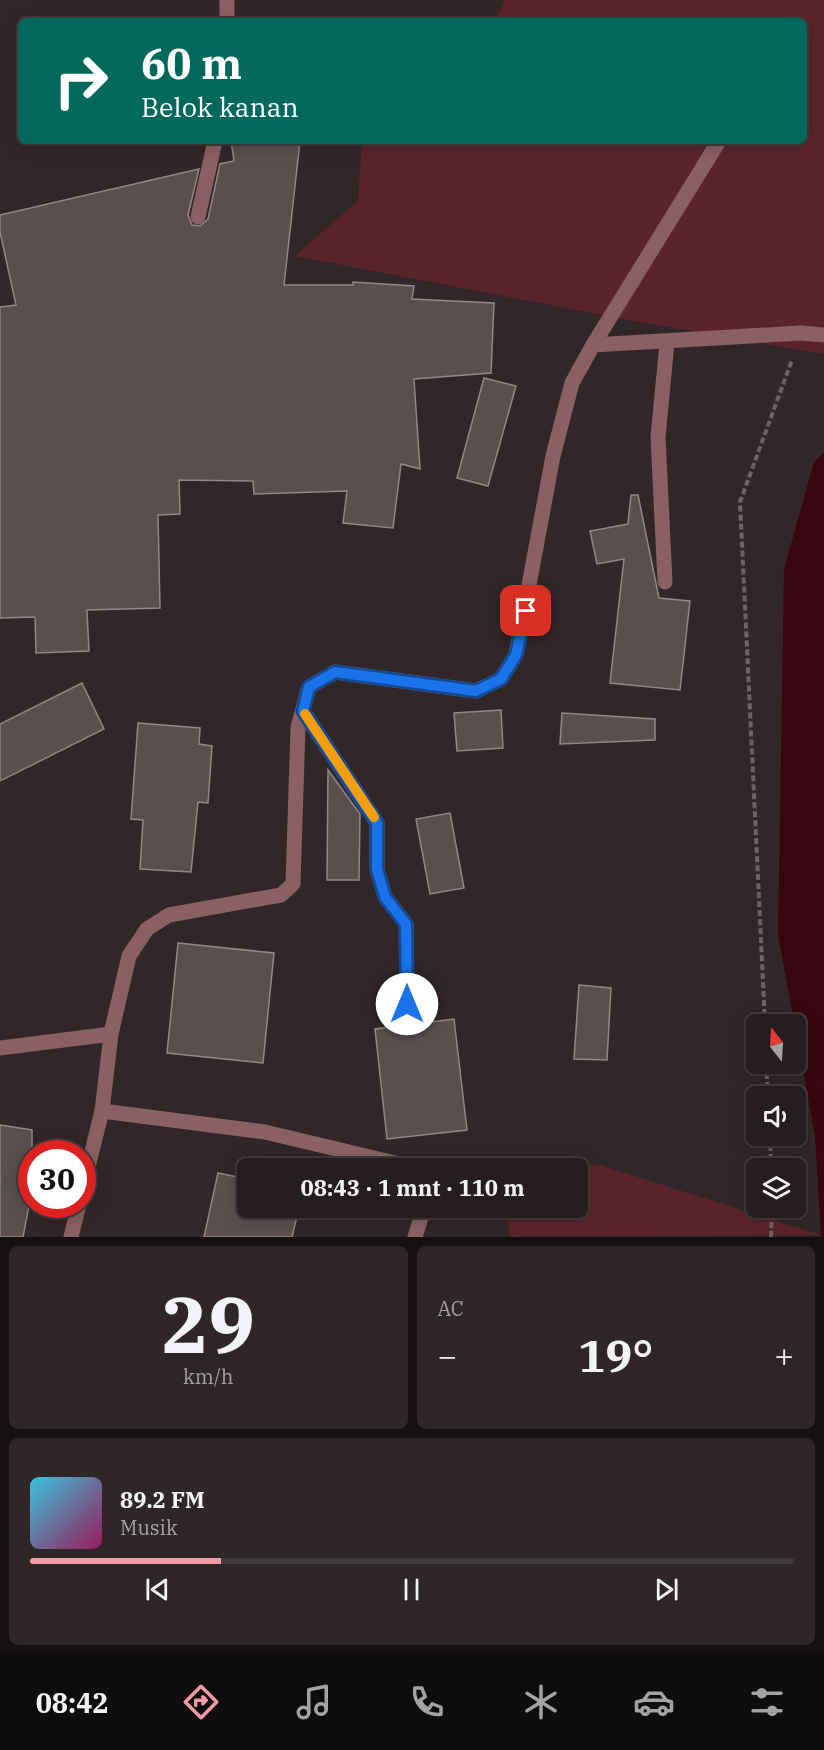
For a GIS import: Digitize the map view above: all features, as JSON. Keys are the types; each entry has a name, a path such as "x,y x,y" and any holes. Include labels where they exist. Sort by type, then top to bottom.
{"street":[{"path":"226,0 227,18"},
{"path":"198,217 213,144"},
{"path":"95,1140 102,1111 111,1034 129,956 147,929 170,915 281,895 293,884 298,727 309,687 335,672 476,691 501,679 516,655 553,456 572,383 717,144"},
{"path":"593,345 667,343 801,333 824,335"},
{"path":"665,582 658,437 667,343"},
{"path":"303,711 377,823 377,869 385,897 406,924 407,1004"},
{"path":"0,1048 111,1034"},
{"path":"102,1111 265,1132 374,1158"},
{"path":"71,1237 76,1218"},
{"path":"415,1237 421,1218"}],"path":[{"path":"765,1014 740,502 801,333"},
{"path":"771,1237 772,1218"}],"shaded area":[{"path":"505,0 824,0 824,354 629,320 295,256 358,201 362,144 807,144 807,18 496,18"},
{"path":"824,452 824,1237 821,1237 815,1136 804,1074 806,1074 806,1014 793,1014 778,935 784,569 814,462"},
{"path":"588,1164 600,1165 746,1211 746,1218 767,1218 821,1235 510,1237 507,1218 588,1218"}],"building":[{"path":"231,144 300,144 284,285 353,285 353,282 414,286 412,299 494,303 491,373 414,379 420,469 401,464 393,528 343,523 347,491 254,494 253,481 179,480 180,514 158,515 160,608 87,610 89,651 36,653 35,617 0,618 0,307 16,305 0,232 0,215 199,169 188,215 192,225 200,226 208,219 220,164 234,161"},
{"path":"484,378 516,386 488,486 457,478"},
{"path":"631,495 638,495 659,598 690,601 680,690 610,683 624,559 597,564 590,531 628,524"},
{"path":"82,683 104,729 0,781 0,724"},
{"path":"501,710 503,748 457,751 454,713"},
{"path":"562,713 655,719 655,740 560,744"},
{"path":"138,723 200,728 199,744 212,746 208,803 198,802 191,872 140,869 143,820 131,819"},
{"path":"328,770 360,814 359,880 327,880"},
{"path":"450,813 464,888 430,894 416,819"},
{"path":"178,943 274,953 263,1063 167,1053"},
{"path":"579,985 611,988 607,1060 574,1059"},
{"path":"454,1019 467,1130 387,1139 375,1029"},
{"path":"0,1125 32,1130 32,1140 18,1140 18,1218 27,1218 23,1237 0,1237"},
{"path":"218,1173 237,1177 237,1218 297,1218 292,1237 204,1237"}],"slow traffic":[{"path":"305,714 374,817"}],"route":[{"path":"407,1004 406,924 385,897 377,869 377,823 303,711 309,687 335,672 476,691 501,679 516,655 526,611"}]}
